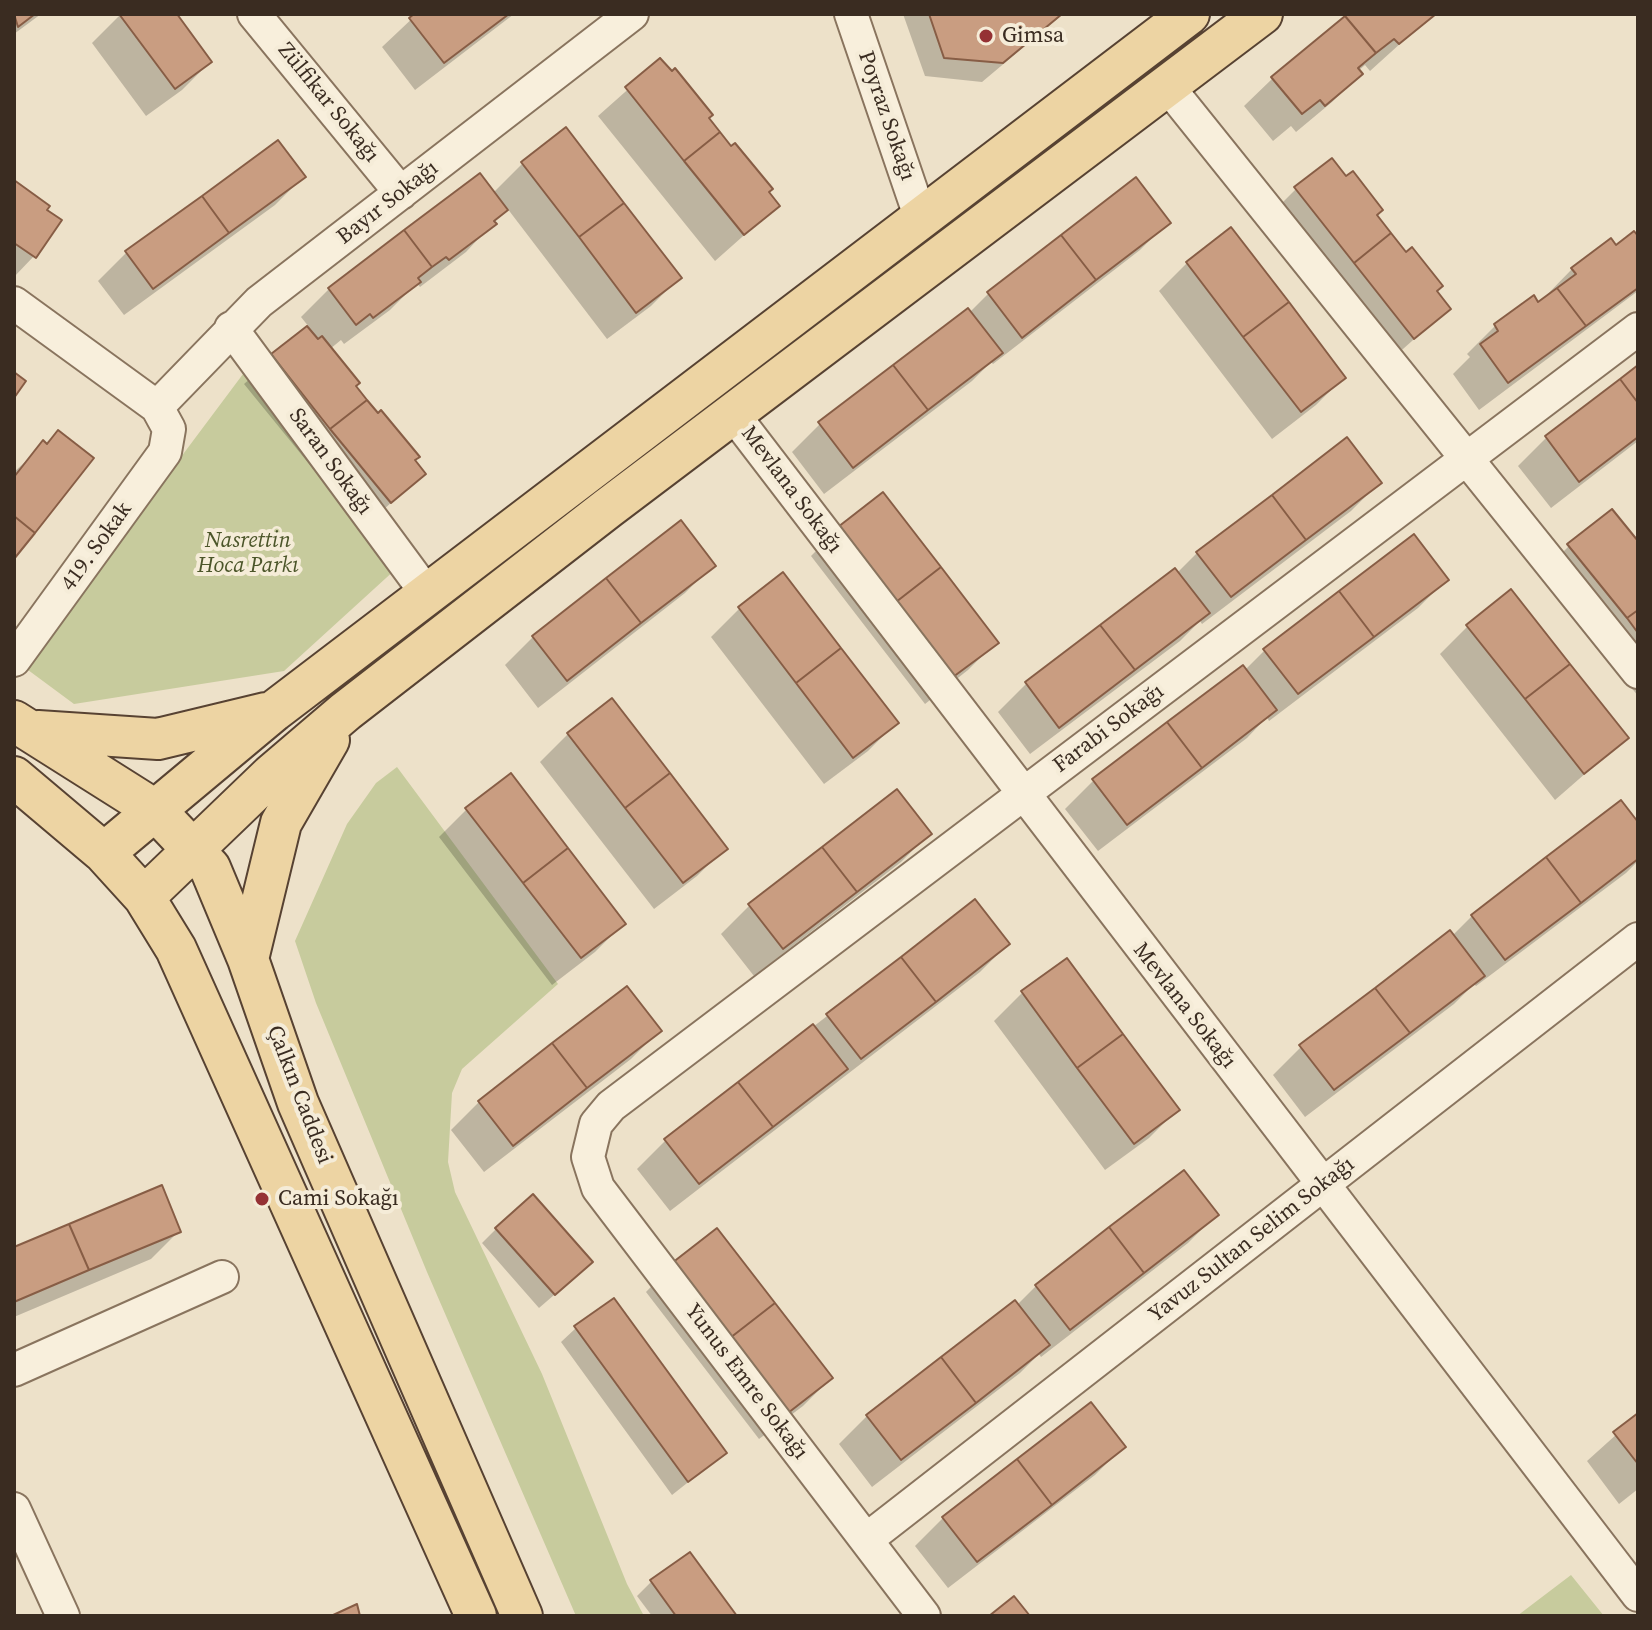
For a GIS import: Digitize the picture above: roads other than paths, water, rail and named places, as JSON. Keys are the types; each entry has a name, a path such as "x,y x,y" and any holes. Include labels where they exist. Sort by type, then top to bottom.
{"main road":[{"path":"104,853 274,711 1189,14"},
{"path":"144,897 271,775 346,711 733,414 1169,88 1262,14"},
{"name":"Çalkın Caddesi","path":"23,726 158,739 274,711"},
{"path":"248,959 281,823 346,711"},
{"name":"Çalkın Caddesi","path":"23,726 155,810 210,868 248,959 298,1103 522,1616"},
{"path":"14,777 104,853 144,897 176,949 476,1616"}],"street":[{"name":"Zülfikar Sokağı","path":"254,14 401,193"},
{"name":"Bayır Sokağı","path":"163,418 231,328 259,302 632,14"},
{"name":"Poyraz Sokağı","path":"851,14 921,219"},
{"path":"1169,88 1638,672"},
{"path":"14,303 163,418"},
{"name":"Saran Sokağı","path":"231,328 428,595"},
{"name":"Farabi Sokağı","path":"590,1139 596,1124 611,1106 1638,329"},
{"name":"Mevlana Sokağı","path":"733,414 1322,1185 1631,1574"},
{"name":"419. Sokak","path":"14,660 165,452 163,418"},
{"name":"Yavuz Sultan Selim Sokağı","path":"866,1540 1638,939"},
{"name":"Yunus Emre Sokağı","path":"590,1139 589,1164 598,1188 924,1616"},
{"path":"14,1370 222,1277"},
{"path":"14,1509 26,1570 63,1616"}],"place":[{"name":"Gimsa","path":"986,36"},
{"name":"Cami Sokağı","path":"262,1199"}],"park label":[{"name":"Nasrettin Hoca Parkı","path":"248,554"}]}
